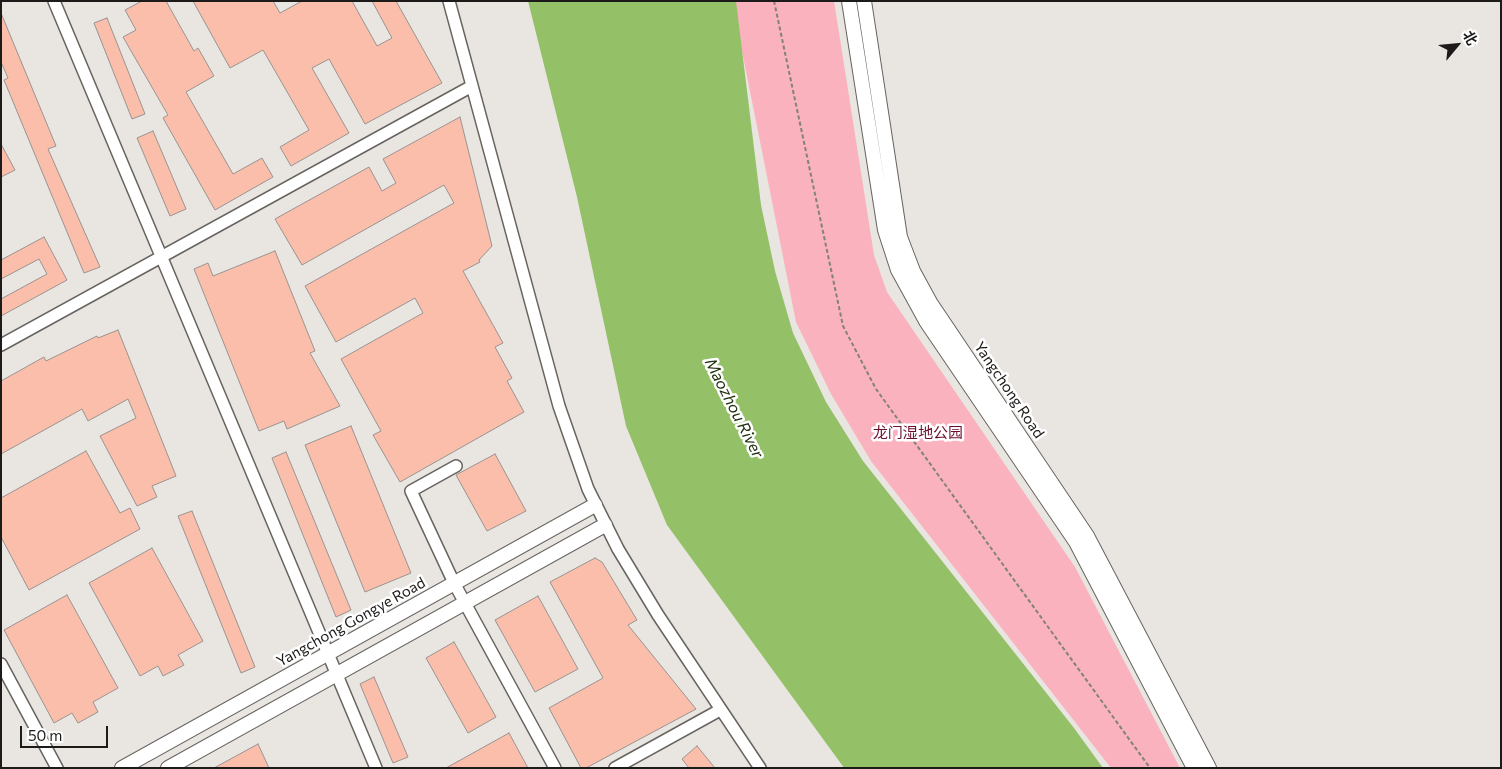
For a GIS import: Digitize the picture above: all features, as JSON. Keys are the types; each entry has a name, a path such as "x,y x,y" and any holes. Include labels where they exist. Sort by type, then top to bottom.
{"street":[{"path":"54,1 376,768"},
{"path":"449,1 559,406 572,448 595,505 658,615 760,768"},
{"name":"Yangchong Road","path":"849,1 885,230 898,270 926,321 1076,542 1194,768"},
{"name":"Yangchong Road","path":"864,1 900,237 913,271 931,304 1087,536 1209,768"},
{"path":"1,345 472,86"},
{"path":"456,466 411,491 464,603 555,768"},
{"name":"Yangchong Gongye Road","path":"122,768 595,505"},
{"path":"168,768 605,525"},
{"path":"1,664 57,768"},
{"path":"616,768 720,710"}],"path":[{"path":"774,1 843,326 876,389 1150,768"}],"green space":[{"name":"龙门湿地公园","path":"732,1 834,1 874,255 887,292 1075,567 1180,768 1111,768 871,461 831,394 796,322"}],"water":[{"name":"Maozhou River","path":"528,1 736,1 761,205 775,271 793,333 826,402 863,461 1074,728 1103,768 844,768 667,525 626,426 577,197"}],"building":[{"path":"142,1 166,1 194,51 198,48 214,76 186,92 233,174 262,158 273,177 215,210 163,118 168,115 123,37 136,30 125,10"},
{"path":"193,1 273,1 280,13 302,1 352,1 377,46 392,38 372,1 396,1 442,83 365,124 329,59 312,68 349,133 291,166 280,147 309,130 263,50 230,68"},
{"path":"1,13 56,146 48,149 100,267 84,273 4,80 8,78 1,62"},
{"path":"107,18 145,114 132,119 94,23"},
{"path":"460,117 492,246 479,260 480,262 463,271 503,343 495,347 512,378 507,381 524,412 400,482 373,435 381,431 341,359 423,313 415,298 336,342 305,286 454,203 444,185 302,265 275,219 369,167 382,191 396,183 383,159"},
{"path":"153,131 186,209 170,216 137,138"},
{"path":"1,144 15,170 1,177"},
{"path":"44,237 67,280 1,316 1,299 47,274 39,259 1,279 1,260"},
{"path":"275,251 315,351 310,353 340,406 287,429 284,421 259,431 194,269 208,263 213,276"},
{"path":"118,330 176,476 152,486 157,497 137,506 100,436 136,418 128,399 88,421 82,409 1,454 1,381 44,357 46,361 97,336 98,338"},
{"path":"351,426 411,573 365,592 305,445"},
{"path":"86,451 120,513 130,508 140,529 29,590 1,537 1,498"},
{"path":"286,452 351,610 336,617 272,458"},
{"path":"495,454 526,511 487,531 456,475"},
{"path":"192,511 255,667 241,673 178,516"},
{"path":"152,548 203,641 178,655 184,665 163,676 158,666 140,676 89,583"},
{"path":"595,558 602,562 637,620 628,625 696,709 586,768 581,768 549,708 603,678 550,582"},
{"path":"67,595 118,688 93,702 98,712 78,723 72,713 54,723 4,630"},
{"path":"538,596 578,669 535,692 495,620"},
{"path":"454,642 496,717 468,733 426,658"},
{"path":"374,677 408,757 393,763 360,684"},
{"path":"509,733 528,768 446,768"},
{"path":"258,744 269,768 214,768"},
{"path":"697,746 715,768 689,768 682,759"}]}
